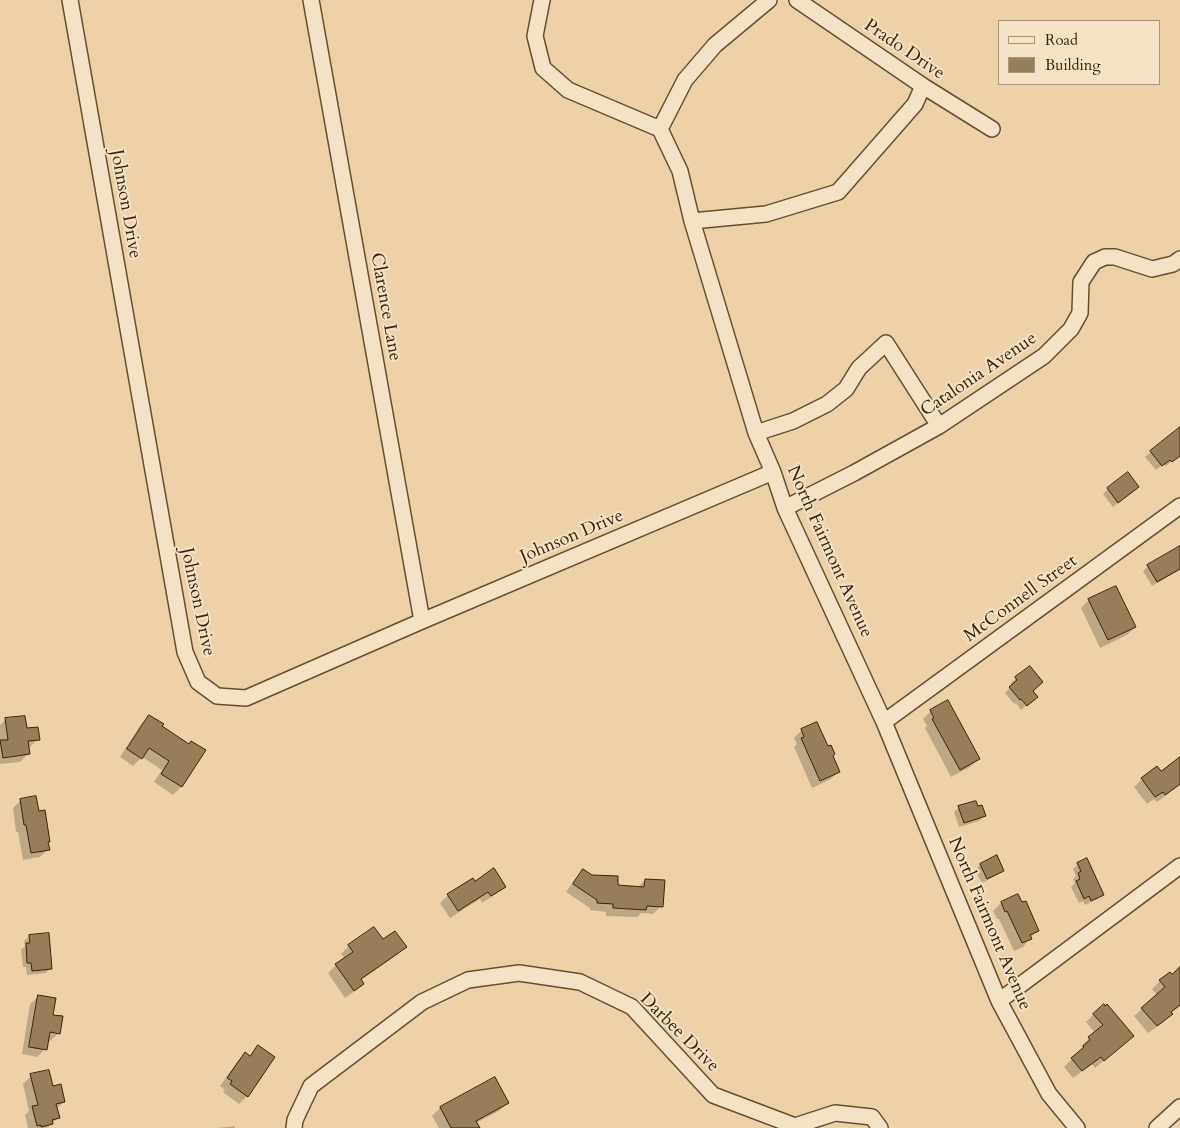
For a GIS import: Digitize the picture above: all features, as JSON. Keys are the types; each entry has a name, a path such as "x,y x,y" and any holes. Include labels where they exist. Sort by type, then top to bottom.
{"street":[{"name":"Johnson Drive","path":"70,0 185,652 198,682 217,696 246,698 422,620 773,472"},
{"name":"Clarence Lane","path":"311,0 422,620"},
{"path":"542,0 535,36 543,68 568,90 660,129 685,80 715,45 769,0"},
{"name":"Prado Drive","path":"797,0 923,86 992,128"},
{"path":"692,221 766,214 838,192 915,104 923,86"},
{"name":"North Fairmont Avenue","path":"660,129 680,171 692,221 756,433 773,472 784,508 884,722 1000,1001 1049,1094 1077,1128"},
{"name":"Catalonia Avenue","path":"784,508 854,473 940,426 1044,356 1071,329 1080,313 1081,282 1094,262 1105,257 1115,257 1152,269 1173,264 1180,259"},
{"path":"756,433 793,421 827,404 846,389 859,368 886,343 940,426"},
{"name":"McConnell Street","path":"884,722 1180,506"},
{"path":"1000,1001 1180,866"},
{"name":"Darbee Drive","path":"294,1128 295,1120 311,1086 422,1002 468,980 519,973 580,982 632,1007 713,1095 795,1127 834,1113 872,1117 880,1128"},
{"path":"1157,1128 1180,1107"}],"building":[{"path":"1180,427 1180,456 1162,466 1150,451"},
{"path":"1128,472 1139,487 1118,503 1107,488"},
{"path":"1180,546 1180,569 1157,582 1147,565"},
{"path":"1116,586 1136,627 1108,640 1088,599"},
{"path":"1030,666 1043,682 1033,691 1038,697 1027,706 1009,687 1017,680 1015,677"},
{"path":"948,700 980,759 960,770 932,719 934,718 930,710"},
{"path":"149,715 164,724 162,726 189,744 191,741 206,750 182,787 161,774 169,761 149,748 142,759 127,749"},
{"path":"25,716 27,728 38,727 40,740 28,741 30,754 3,758 0,740 8,740 5,718"},
{"path":"817,722 828,746 831,745 835,754 833,756 840,772 820,781 801,738 804,737 801,729"},
{"path":"1180,757 1180,784 1165,795 1163,792 1155,797 1141,778 1157,766 1161,771"},
{"path":"36,796 39,811 45,810 50,850 31,853 20,799"},
{"path":"976,801 978,806 982,805 986,816 964,823 958,806"},
{"path":"997,855 1004,871 987,879 980,864"},
{"path":"1087,858 1104,895 1091,901 1089,896 1084,899 1076,881 1080,879 1078,873 1081,871 1077,863"},
{"path":"494,868 506,887 491,896 488,892 458,911 447,894 473,878 475,881"},
{"path":"583,869 592,875 618,876 618,885 644,887 645,879 665,880 663,907 647,906 646,910 613,908 613,904 597,903 597,900 573,884"},
{"path":"1018,894 1022,902 1026,901 1039,931 1030,935 1032,939 1022,943 1001,902"},
{"path":"374,927 383,939 395,931 407,947 361,979 364,984 354,991 335,964 353,952 348,945"},
{"path":"49,933 52,969 32,971 31,963 27,963 26,943 30,943 29,935"},
{"path":"1180,967 1180,1005 1171,1012 1173,1014 1157,1026 1141,1008 1165,987 1159,980 1170,972 1172,974"},
{"path":"38,995 56,998 53,1015 63,1016 60,1034 50,1032 47,1050 29,1047"},
{"path":"1104,1004 1105,1006 1107,1004 1134,1036 1104,1061 1101,1057 1082,1071 1071,1058 1090,1040 1088,1037 1103,1025 1093,1014"},
{"path":"258,1045 275,1057 248,1097 230,1084 232,1081 227,1078 245,1052 250,1056"},
{"path":"49,1070 53,1086 61,1084 65,1102 56,1104 60,1118 52,1120 53,1124 41,1127 41,1125 37,1126 32,1106 38,1105 30,1074"},
{"path":"495,1077 509,1103 476,1121 480,1128 451,1128 440,1107"}]}
